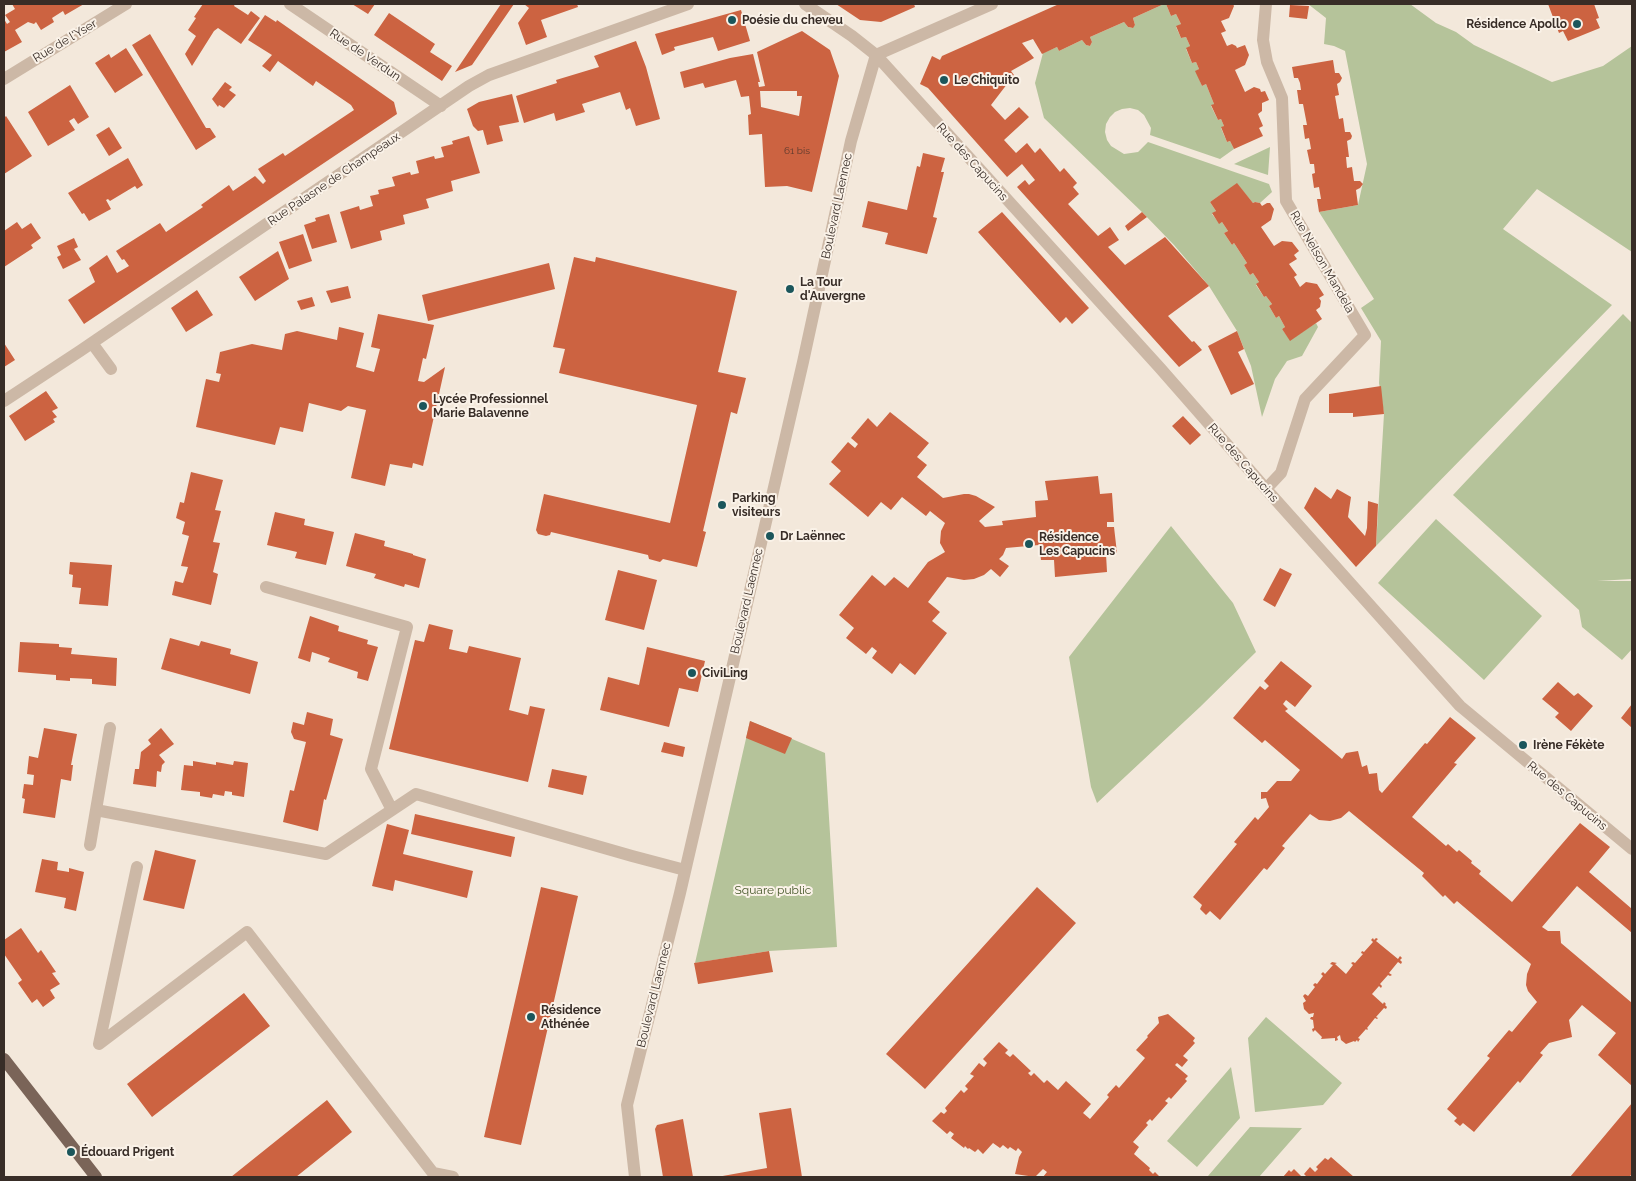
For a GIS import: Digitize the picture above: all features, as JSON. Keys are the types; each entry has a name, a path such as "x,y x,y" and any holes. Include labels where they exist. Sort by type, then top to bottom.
{"main road":[{"path":"4,1059 96,1177"}],"street":[{"name":"Rue de l'Yser","path":"4,79 126,4"},
{"name":"Rue de Verdun","path":"290,4 441,106"},
{"name":"Rue Palasne de Champeaux","path":"4,401 469,86 488,75 688,4"},
{"name":"Rue des Capucins","path":"805,4 876,55 1160,368 1460,706 1632,849"},
{"path":"876,55 992,4"},
{"name":"Rue Nelson Mandela","path":"1266,4 1263,40 1267,62 1282,98 1286,201 1364,335 1305,400 1281,473 1266,489"},
{"name":"Boulevard Laennec","path":"635,1177 627,1106 685,870 803,362 852,141 876,55"},
{"path":"92,342 111,369"},
{"path":"266,587 407,627 371,769 392,810"},
{"path":"90,844 110,728"},
{"path":"96,810 326,854 416,794 685,870"},
{"path":"137,868 99,1044 247,932 432,1173 453,1177"}],"green space":[{"path":"1166,4 1171,16 1176,14 1181,24 1176,27 1181,38 1186,37 1190,46 1186,49 1192,63 1196,62 1199,69 1196,71 1202,86 1206,84 1214,104 1211,106 1218,120 1221,119 1224,126 1221,128 1227,142 1230,141 1234,149 1220,159 1150,135 1151,128 1144,115 1138,110 1130,108 1115,112 1106,124 1105,132 1111,146 1124,154 1138,152 1148,142 1269,184 1272,192 1260,203 1253,203 1237,184 1210,202 1216,211 1212,214 1219,223 1222,222 1228,231 1224,233 1232,245 1234,243 1247,263 1244,265 1250,275 1253,273 1259,282 1256,285 1264,297 1266,296 1272,304 1269,306 1276,318 1279,316 1285,327 1282,329 1290,340 1316,323 1318,327 1302,356 1287,361 1275,379 1262,417 1251,366 1237,331 1209,286 1174,245 1142,212 1044,118 1035,83 1043,53 1057,47 1059,51 1082,40 1086,45 1090,46 1092,42 1090,37 1124,22 1128,27 1132,28 1135,25 1133,18"},
{"path":"1308,4 1410,4 1436,23 1456,32 1474,45 1552,82 1603,66 1632,46 1632,252 1537,189 1503,229 1612,305 1376,546 1384,414 1379,383 1381,341 1361,308 1374,299 1319,212 1358,205 1367,164 1345,51 1324,44 1326,18"},
{"path":"1270,147 1268,175 1234,164"},
{"path":"1623,314 1632,323 1632,579 1597,581 1632,581 1632,649 1622,660 1582,627 1579,610 1453,495"},
{"path":"1436,519 1542,616 1484,680 1378,583"},
{"path":"1171,526 1233,603 1256,652 1097,803 1091,787 1069,657"},
{"name":"Square public","path":"750,721 825,753 837,947 769,951 695,963"},
{"path":"1266,1017 1342,1083 1323,1105 1255,1112 1248,1038"},
{"path":"1231,1067 1240,1118 1197,1167 1167,1141"},
{"path":"1250,1127 1302,1128 1259,1177 1208,1176"}],"building":[{"path":"12,4 84,4 65,15 63,11 52,18 54,22 41,30 36,22 34,24 28,22 15,30 22,42 4,52 4,19 7,24 10,22 5,15 15,9"},
{"path":"203,4 235,4 234,6 248,15 251,11 260,18 241,44 218,28 214,31 192,66 185,54 196,36 188,30"},
{"path":"352,4 375,4 368,14"},
{"path":"501,4 514,4 472,65 455,72"},
{"path":"524,4 577,4 578,7 541,20 547,37 526,45 518,23 529,8"},
{"path":"836,4 914,4 915,7 881,22 860,20"},
{"path":"1059,4 1164,4 1133,18 1135,25 1133,28 1128,27 1124,22 1090,37 1092,42 1090,46 1086,45 1082,40 1059,51 1057,47 1042,54 1033,39 1022,43 1034,58 1011,71 1014,75 991,105 1005,120 1019,107 1029,117 1004,140 1016,153 1027,143 1035,153 1040,148 1060,172 1064,168 1077,183 1073,187 1079,194 1068,204 1098,236 1110,227 1119,240 1108,247 1125,265 1165,237 1209,286 1168,316 1202,350 1179,367 1017,187 1025,180 1029,185 1035,180 1022,164 1007,177 928,88 920,84 932,56 940,60 942,56"},
{"path":"1166,4 1233,4 1234,6 1229,18 1221,21 1226,31 1221,33 1227,46 1232,44 1237,48 1245,45 1249,55 1245,65 1235,70 1245,92 1254,87 1260,89 1261,92 1265,91 1269,100 1262,103 1262,111 1258,114 1263,126 1259,128 1263,136 1234,149 1230,141 1227,142 1221,127 1224,126 1221,119 1218,120 1211,105 1214,104 1206,84 1202,86 1195,71 1199,69 1196,62 1192,63 1186,48 1190,46 1186,37 1181,38 1176,26 1181,24 1176,14 1171,16"},
{"name":"Résidence Apollo","path":"1548,4 1594,4 1599,18 1596,19 1600,28 1568,41 1563,31 1559,33"},
{"path":"1290,5 1309,6 1307,19 1289,17"},
{"path":"741,10 750,41 718,51 713,37 674,47 675,50 662,55 655,34"},
{"path":"389,13 435,44 430,52 452,66 442,81 374,35"},
{"path":"265,15 276,22 277,20 394,102 397,114 84,324 68,300 95,282 89,268 107,255 117,273 129,266 116,251 160,223 166,232 203,207 201,205 229,185 233,191 255,176 263,184 266,181 258,169 283,153 285,156 354,110 351,105 316,81 313,86 278,61 270,72 262,66 272,55 248,40"},
{"path":"802,31 830,50 839,76 812,192 787,186 765,187 762,134 749,135 748,115 751,114 749,96 741,97 736,80 705,88 703,83 684,88 680,72 730,58 753,54 760,82 758,82 759,87 765,86 757,52","holes":["760,91 797,91 797,96 802,96 799,116 761,107"]},
{"path":"150,34 206,128 210,128 216,137 196,150 132,45"},
{"path":"636,41 646,67 660,119 636,126 630,108 626,110 620,92 582,104 585,112 556,121 554,113 524,123 516,96 557,83 556,80 599,67 594,56"},
{"path":"126,48 143,75 115,93 95,63 109,54 111,58"},
{"path":"1333,60 1335,73 1339,73 1342,78 1337,84 1339,95 1335,96 1339,119 1343,118 1345,132 1350,132 1352,136 1347,141 1349,157 1346,157 1347,168 1352,167 1354,181 1360,181 1363,184 1356,190 1358,205 1319,212 1317,199 1321,199 1319,187 1314,188 1312,174 1315,173 1314,164 1310,164 1307,150 1311,149 1309,138 1305,139 1303,125 1307,125 1303,104 1299,104 1297,90 1301,90 1300,83 1298,78 1294,78 1292,67"},
{"path":"225,82 232,87 229,90 236,95 224,108 219,105 218,107 212,99"},
{"path":"70,85 89,117 78,124 74,118 69,121 75,130 48,146 28,112"},
{"path":"512,94 519,122 499,126 503,141 487,145 483,130 478,131 473,126 467,109 479,102"},
{"path":"6,116 32,156 4,174 4,118"},
{"path":"109,127 122,148 109,156 96,135"},
{"path":"469,136 480,173 451,181 453,191 426,199 429,208 403,215 405,224 380,231 382,240 351,249 340,212 359,206 360,210 373,206 370,196 379,194 378,190 395,186 392,177 410,172 411,175 419,173 416,161 434,156 435,159 444,157 441,147 453,144 452,141"},
{"path":"923,153 945,158 941,172 944,172 933,217 937,218 927,254 885,244 888,233 862,227 868,201 907,210 917,166 920,167"},
{"path":"128,158 143,185 137,189 135,186 110,201 106,200 111,209 89,221 68,193"},
{"path":"1237,183 1253,203 1260,203 1262,206 1270,203 1274,209 1271,220 1261,227 1274,246 1282,241 1292,242 1299,251 1294,255 1297,259 1289,264 1297,275 1294,277 1300,287 1306,282 1317,284 1324,295 1319,298 1321,301 1320,307 1316,310 1322,319 1290,341 1282,329 1285,327 1279,316 1276,318 1269,306 1272,304 1266,296 1264,297 1256,284 1259,282 1253,273 1250,275 1244,265 1247,263 1234,243 1232,245 1224,233 1228,231 1222,222 1219,224 1212,213 1216,211 1210,202"},
{"path":"1002,212 1089,308 1072,324 1066,317 1060,323 978,232"},
{"path":"1142,212 1147,217 1128,231 1125,226"},
{"path":"329,214 337,242 312,249 304,225 316,221 315,218"},
{"path":"17,222 22,229 31,223 41,238 31,245 33,248 4,267 4,231"},
{"path":"303,234 312,261 289,269 279,242"},
{"path":"74,238 78,247 74,249 81,260 63,269 57,257 61,255 57,246"},
{"path":"278,251 289,279 255,301 239,277"},
{"path":"574,257 595,262 596,257 737,291 718,372 746,378 737,414 731,412 703,531 706,532 697,567 663,559 660,562 649,559 648,555 551,532 550,535 546,536 538,534 536,530 544,494 670,523 697,405 559,373 565,349 553,347"},
{"path":"549,263 555,289 428,321 422,295"},
{"path":"348,286 351,298 331,303 326,291"},
{"path":"197,290 213,315 186,332 171,308"},
{"path":"312,297 315,306 301,310 297,301"},
{"path":"378,314 434,325 426,359 423,358 418,381 424,382 445,367 423,466 413,463 412,468 390,464 385,486 351,478 366,410 348,406 341,411 309,403 303,432 280,427 275,445 196,427 206,379 219,382 221,374 216,373 220,352 252,344 282,350 285,334 297,331 337,340 339,327 364,333 356,367 374,372 380,349 371,347"},
{"path":"1237,331 1244,349 1238,352 1254,384 1231,395 1208,346"},
{"path":"4,343 15,360 4,367"},
{"path":"1381,386 1384,414 1353,417 1353,413 1329,413 1329,394"},
{"path":"46,391 58,408 52,411 57,417 53,419 55,422 25,441 9,416"},
{"name":"Résidence Les Capucins","path":"890,412 929,443 917,457 927,465 917,477 943,498 969,494 995,507 979,521 985,527 1003,525 1002,521 1036,517 1035,501 1048,500 1045,481 1098,476 1100,494 1112,493 1114,522 1107,522 1107,527 1114,527 1117,553 1106,554 1107,572 1055,577 1054,560 1041,560 1039,545 1006,548 999,559 1009,566 1000,577 991,569 984,575 974,579 964,580 947,577 928,602 940,612 932,621 947,633 915,675 900,663 892,674 872,658 877,651 872,647 866,654 846,638 854,628 839,615 872,575 885,586 894,577 908,588 928,562 945,552 940,543 941,531 945,523 930,511 926,516 902,497 891,510 881,502 868,517 829,484 841,471 831,462 848,442 855,448 858,444 851,438 868,418 877,427"},
{"path":"1183,416 1201,435 1190,445 1172,426"},
{"path":"191,472 223,480 215,510 221,511 213,542 220,543 213,572 218,574 211,605 172,595 175,581 183,583 188,567 181,566 189,536 182,534 185,522 176,518 180,502 184,503"},
{"path":"1315,487 1331,499 1337,489 1351,497 1348,517 1365,536 1368,501 1378,504 1376,546 1356,567 1304,508"},
{"path":"275,512 305,519 304,525 334,532 326,565 295,558 297,552 267,545"},
{"path":"355,533 385,541 384,546 426,559 419,588 405,584 404,587 374,578 376,574 346,566"},
{"path":"70,562 112,565 108,606 79,604 81,588 72,587 73,575 69,574"},
{"path":"1280,568 1292,574 1275,607 1263,600"},
{"path":"618,570 657,580 644,630 605,620"},
{"path":"310,616 339,626 338,631 368,640 367,644 378,647 368,681 357,678 358,672 328,662 330,658 312,652 310,662 298,658"},
{"path":"429,624 453,630 449,649 467,653 469,646 521,658 509,710 528,715 530,706 545,709 528,782 389,749 415,640 424,642"},
{"path":"170,638 199,646 201,641 231,649 230,654 258,662 250,694 161,669"},
{"path":"20,642 59,644 59,647 72,648 71,654 117,658 116,686 92,684 92,679 70,678 70,681 56,680 56,675 18,672"},
{"path":"647,647 705,661 698,692 679,688 669,727 600,710 608,677 639,685"},
{"path":"1281,661 1312,686 1295,707 1286,700 1283,704 1288,709 1285,711 1342,759 1346,753 1358,751 1362,767 1367,765 1369,774 1377,773 1379,790 1382,793 1450,717 1476,738 1454,763 1457,764 1412,817 1446,846 1448,844 1457,852 1459,850 1472,861 1471,863 1481,871 1479,874 1512,902 1580,823 1610,847 1589,872 1632,909 1632,933 1577,886 1542,927 1548,931 1560,931 1561,943 1632,1003 1632,1086 1598,1055 1616,1033 1582,1005 1569,1020 1572,1037 1549,1043 1540,1053 1543,1055 1520,1083 1518,1081 1474,1132 1463,1123 1460,1126 1454,1121 1457,1118 1447,1109 1490,1058 1487,1056 1509,1030 1512,1032 1537,1002 1528,991 1526,985 1527,974 1531,964 1457,901 1454,904 1445,895 1443,897 1422,876 1424,873 1349,811 1341,818 1330,821 1319,820 1310,814 1282,846 1285,848 1267,870 1264,868 1220,920 1210,911 1206,915 1200,909 1202,905 1193,897 1237,844 1234,842 1255,817 1258,820 1269,807 1266,798 1261,799 1261,792 1267,792 1277,781 1291,781 1300,770 1265,740 1262,743 1233,718 1260,686 1265,690 1269,686 1264,681"},
{"path":"1558,682 1574,696 1578,693 1593,706 1571,731 1555,717 1559,713 1542,699"},
{"path":"1632,704 1632,728 1621,718"},
{"path":"307,712 333,719 330,735 343,739 326,800 324,799 318,831 283,822 290,790 294,791 306,742 294,739 291,732 293,722 304,725"},
{"path":"750,721 792,738 785,754 746,738"},
{"path":"44,728 77,734 71,765 73,765 71,781 61,779 55,818 23,813 25,799 22,798 24,784 33,785 34,775 27,774 29,756 38,758"},
{"path":"161,728 174,744 159,755 165,762 162,765 161,772 157,771 156,787 133,784 135,769 139,769 141,752 151,744 148,740"},
{"path":"664,742 685,747 683,757 661,752"},
{"path":"193,761 216,765 216,762 233,765 234,761 248,763 244,797 232,795 232,792 225,791 224,796 213,794 212,798 200,796 200,792 181,790 184,765 193,766"},
{"path":"552,769 587,776 583,795 548,787"},
{"path":"415,814 515,837 511,857 411,834"},
{"path":"387,824 409,830 403,854 473,871 467,898 395,880 393,891 372,886"},
{"path":"155,850 196,860 184,909 143,900"},
{"path":"42,859 58,862 57,870 69,872 69,868 84,872 76,911 64,908 66,898 35,892"},
{"name":"Résidence Athénée","path":"541,887 578,896 521,1145 484,1137"},
{"path":"1037,887 1076,923 925,1089 886,1054"},
{"path":"21,928 38,953 41,950 56,972 52,973 60,984 50,990 55,998 43,1007 37,999 32,1003 18,983 22,980 4,954 4,940"},
{"path":"1373,938 1374,940 1378,939 1376,941 1398,959 1400,956 1402,958 1400,960 1401,964 1398,962 1389,973 1392,975 1388,975 1380,984 1381,988 1379,986 1372,994 1383,1004 1384,1002 1386,1004 1386,1009 1384,1008 1376,1017 1378,1018 1375,1018 1368,1029 1358,1038 1360,1039 1358,1042 1357,1040 1346,1044 1341,1040 1340,1035 1337,1037 1338,1040 1335,1041 1335,1038 1321,1039 1322,1037 1315,1030 1313,1032 1313,1020 1310,1019 1314,1013 1309,1014 1304,1009 1303,1003 1306,1001 1303,996 1305,994 1308,996 1315,987 1313,985 1317,984 1323,976 1321,974 1323,972 1325,974 1333,965 1330,964 1332,962 1337,963 1335,964 1346,974 1353,965 1351,963 1355,963 1363,954 1361,953 1362,951 1364,952 1373,942 1371,940"},
{"path":"769,951 773,972 698,984 694,963"},
{"path":"244,993 270,1026 152,1117 127,1084"},
{"path":"1168,1014 1195,1038 1193,1041 1195,1043 1183,1056 1188,1060 1182,1067 1177,1063 1175,1065 1188,1076 1185,1079 1187,1081 1171,1099 1169,1097 1165,1101 1168,1103 1152,1121 1150,1119 1146,1123 1148,1125 1133,1142 1139,1147 1134,1154 1150,1168 1149,1170 1153,1174 1155,1172 1160,1177 1043,1177 1047,1172 1043,1169 1035,1177 1015,1174 1022,1152 1018,1148 1016,1151 1010,1147 1008,1149 1003,1145 1000,1148 993,1143 983,1154 978,1149 975,1152 965,1146 964,1148 951,1138 954,1134 950,1131 947,1134 932,1121 941,1112 944,1114 947,1111 945,1108 961,1090 964,1093 968,1089 965,1086 974,1076 970,1074 979,1063 984,1067 987,1063 983,1059 999,1042 1008,1050 1005,1053 1010,1057 1013,1054 1031,1071 1028,1073 1031,1076 1034,1073 1044,1083 1047,1080 1058,1090 1066,1081 1091,1104 1083,1113 1090,1119 1109,1097 1107,1095 1116,1085 1119,1088 1145,1058 1136,1050 1159,1023 1158,1017"},
{"path":"327,1100 352,1132 296,1177 231,1177"},
{"path":"1632,1103 1632,1174 1629,1177 1570,1177"},
{"path":"791,1108 802,1177 717,1177 767,1168 759,1113"},
{"path":"683,1119 693,1177 663,1177 655,1129 657,1125"},
{"path":"1331,1157 1354,1177 1307,1177 1304,1174 1310,1167 1315,1172 1318,1169 1316,1167 1325,1158 1328,1160"},
{"path":"1294,1169 1302,1177 1283,1177 1289,1170 1291,1172"}],"place":[{"name":"Poésie du cheveu","path":"732,20"},
{"name":"Résidence Apollo","path":"1577,24"},
{"name":"Le Chiquito","path":"944,80"},
{"name":"La Tour d'Auvergne","path":"790,289"},
{"name":"Lycée Professionnel Marie Balavenne","path":"423,406"},
{"name":"Parking visiteurs","path":"722,505"},
{"name":"Dr Laënnec","path":"770,536"},
{"name":"Résidence Les Capucins","path":"1029,544"},
{"name":"CiviLing","path":"692,673"},
{"name":"Irène Fékète","path":"1523,745"},
{"name":"Résidence Athénée","path":"531,1017"},
{"name":"Édouard Prigent","path":"71,1152"}]}
